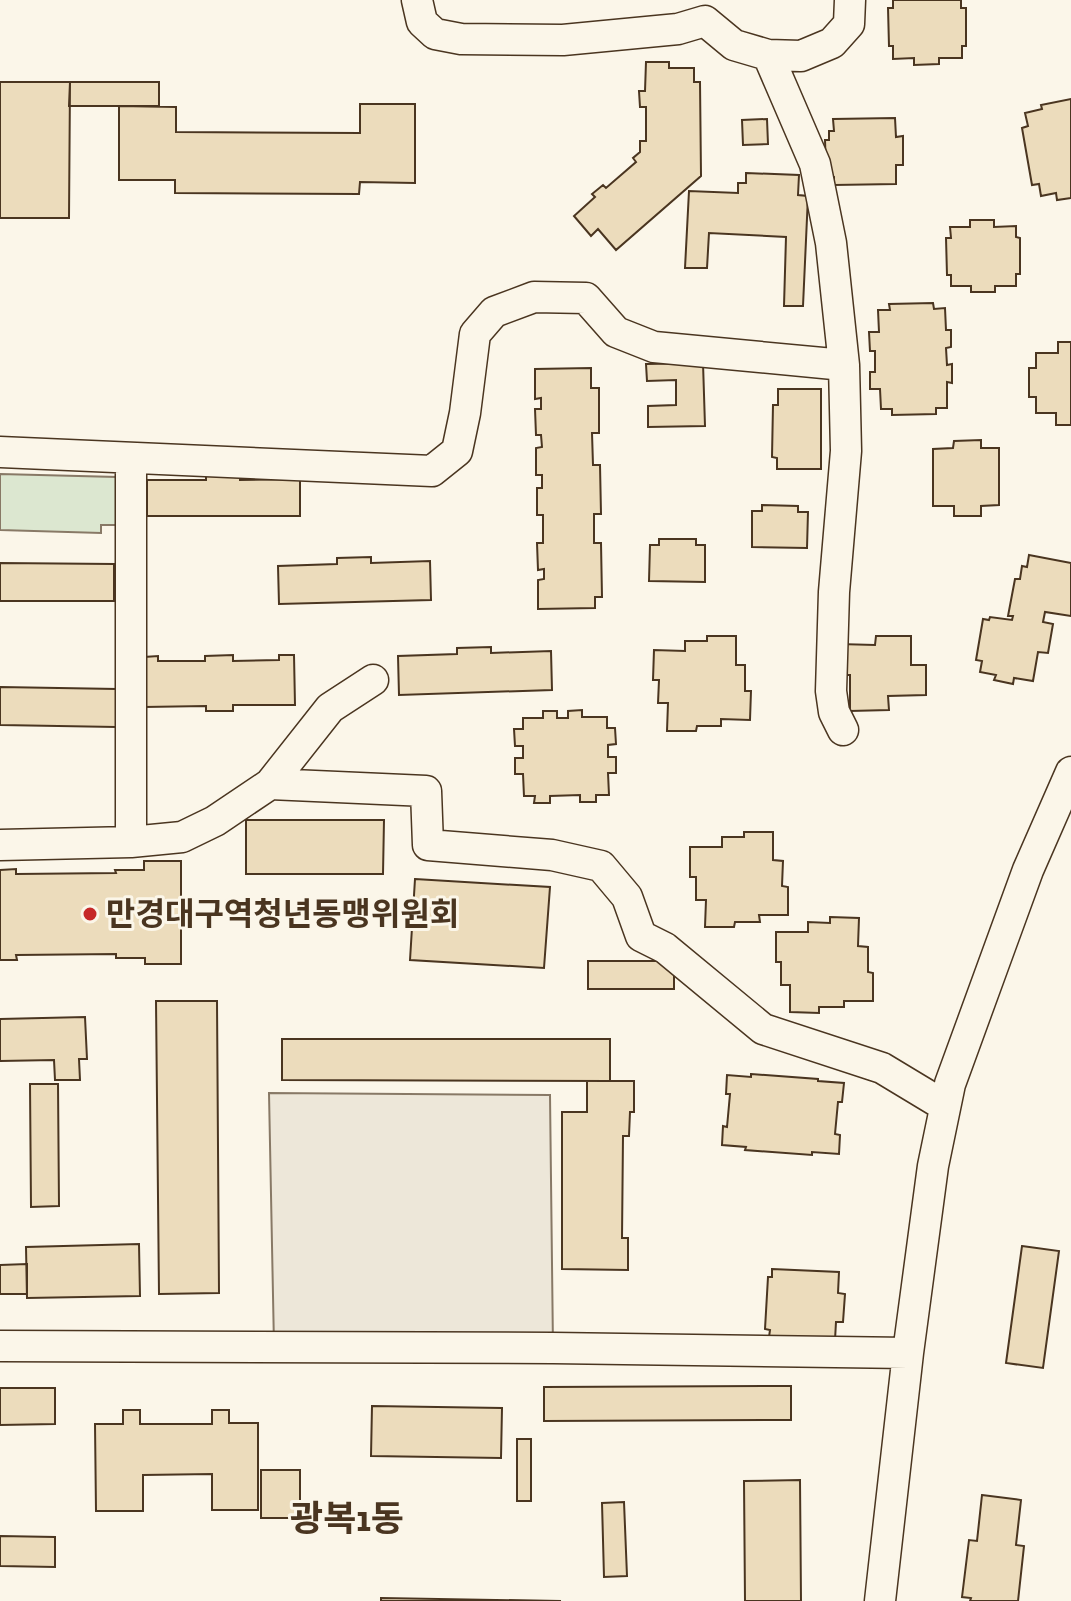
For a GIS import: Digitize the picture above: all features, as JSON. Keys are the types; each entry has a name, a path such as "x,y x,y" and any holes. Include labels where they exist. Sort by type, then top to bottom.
{"street":[{"path":"417,0 422,22 435,34 461,39 563,40 678,29 701,10 734,45 768,55 801,56 832,43 849,24 850,0"},
{"path":"768,55 815,164 831,243 844,365 846,451 834,592 831,691 834,712 843,730"},
{"path":"0,452 432,471 457,451 475,334 494,312 534,297 586,298 616,332 654,347 844,365"},
{"path":"131,458 131,842"},
{"path":"0,845 131,842 182,837 215,821 270,784 330,708 373,680"},
{"path":"880,1601 933,1166 950,1084 1028,870 1071,772"},
{"path":"270,784 426,791 428,845 552,855 601,866 627,897 641,936 665,948 763,1029 882,1068 945,1106"},
{"path":"0,1346 908,1353"}],"green space":[{"path":"0,474 117,477 116,525 101,525 101,533 0,530"}],"shaded area":[{"path":"269,1093 550,1095 553,1348 274,1346"}],"building":[{"path":"893,0 961,0 961,8 966,8 966,46 962,46 962,58 939,58 939,64 914,65 914,58 893,59 893,46 889,46 888,8 893,8"},
{"path":"646,62 669,62 669,68 694,68 694,82 700,82 701,176 616,250 598,229 591,236 574,216 595,197 592,194 603,185 606,188 636,162 633,158 640,152 640,141 646,141 646,107 640,107 639,91 645,91"},
{"path":"0,82 70,82 69,218 0,218"},
{"path":"70,82 159,82 159,106 69,106"},
{"path":"1071,99 1071,198 1057,200 1056,193 1041,196 1039,184 1032,185 1022,128 1028,126 1025,113 1042,109 1041,105"},
{"path":"360,104 415,104 415,183 360,182 359,194 175,193 175,180 119,180 119,106 176,107 176,132 360,133"},
{"path":"895,118 896,137 903,136 903,165 896,165 896,184 834,185 834,177 826,169 825,140 829,140 829,131 834,131 833,119"},
{"path":"767,119 768,144 743,145 742,120"},
{"path":"746,173 799,175 798,195 808,196 803,306 784,306 786,237 709,233 707,268 685,268 689,191 738,193 738,183 746,183"},
{"path":"970,220 994,220 994,227 1016,226 1016,237 1020,238 1020,274 1016,274 1016,286 995,286 995,292 971,292 971,286 951,286 951,275 947,275 946,238 951,238 950,227 970,227"},
{"path":"933,303 934,309 945,308 946,330 951,330 951,347 946,348 947,365 952,364 952,383 947,382 947,408 936,408 936,414 892,415 892,409 881,409 880,389 870,389 870,372 875,372 875,351 870,351 869,332 879,332 878,310 890,310 889,304"},
{"path":"1058,342 1071,342 1071,425 1056,425 1056,413 1036,413 1036,397 1029,397 1029,368 1036,368 1036,353 1058,353"},
{"path":"703,363 705,426 648,427 648,406 676,405 676,380 647,381 646,364"},
{"path":"591,368 591,388 599,388 599,433 592,433 593,465 600,465 601,514 594,514 594,543 601,543 602,597 595,597 595,608 538,609 538,580 544,579 544,569 538,570 537,543 543,543 543,515 537,515 537,488 542,488 542,475 536,475 536,448 542,447 541,435 536,435 535,409 541,409 541,398 535,399 535,369"},
{"path":"778,389 821,389 821,469 777,469 777,458 772,457 773,405 778,405"},
{"path":"981,440 981,448 999,448 999,505 981,506 981,516 954,516 954,506 933,506 933,449 953,448 954,441"},
{"path":"206,473 240,473 240,480 300,479 300,516 147,516 147,480 206,480"},
{"path":"762,505 798,506 798,512 808,512 807,548 752,547 752,511 762,511"},
{"path":"659,539 696,539 696,545 705,545 705,582 649,581 650,545 659,545"},
{"path":"1029,555 1071,563 1071,616 1045,612 1043,622 1053,624 1048,653 1038,652 1033,681 1014,678 1013,684 994,680 996,675 980,672 982,661 976,660 983,619 1012,620 1013,616 1008,616 1015,579 1020,579 1022,566 1027,567"},
{"path":"371,557 371,563 430,561 431,600 279,604 278,566 337,564 337,558"},
{"path":"0,563 114,564 114,601 0,601"},
{"path":"707,636 736,636 736,665 745,665 745,691 751,691 750,720 721,719 721,726 697,726 696,731 667,731 668,703 658,703 659,680 653,680 654,650 685,651 685,641 707,641"},
{"path":"876,636 911,636 911,665 926,665 926,695 888,696 889,710 850,711 850,675 839,675 839,644 875,645"},
{"path":"491,647 491,653 551,651 552,690 399,695 398,656 457,654 457,648"},
{"path":"233,655 233,661 279,660 279,655 294,655 295,705 233,705 233,711 206,711 206,706 144,707 144,657 158,656 158,661 205,661 205,656"},
{"path":"0,687 117,689 116,727 0,725"},
{"path":"582,710 582,717 607,717 607,728 615,728 616,744 608,745 608,757 616,757 616,773 608,773 609,795 596,795 596,802 580,802 580,795 550,796 550,803 534,803 535,796 524,796 523,774 515,774 515,758 523,758 523,746 515,746 514,729 523,729 523,718 543,718 543,711 557,711 557,718 568,718 568,711"},
{"path":"246,820 384,820 383,874 246,874"},
{"path":"744,832 773,832 773,860 783,861 782,886 788,887 788,915 759,915 760,922 735,922 734,927 705,927 706,900 696,900 696,877 690,877 690,847 722,847 722,837 744,837"},
{"name":"만경대구역청년동맹위원회","path":"144,861 181,861 181,964 145,964 145,958 116,958 116,954 16,955 17,960 0,960 0,870 16,869 16,874 116,873 115,870 144,870"},
{"path":"415,879 550,887 544,968 410,960"},
{"path":"830,917 859,918 858,946 868,947 868,972 873,973 873,1001 844,1001 844,1007 819,1007 819,1013 790,1012 790,985 781,985 781,962 776,962 776,932 808,932 808,922 830,923"},
{"path":"588,961 674,961 674,989 588,989"},
{"path":"156,1001 217,1001 219,1293 159,1294"},
{"path":"85,1017 87,1059 79,1059 80,1080 55,1080 54,1060 0,1061 0,1019"},
{"path":"282,1039 610,1039 610,1081 282,1080"},
{"path":"751,1074 844,1083 842,1102 838,1102 835,1134 840,1135 839,1154 745,1150 746,1147 722,1145 730,1094 726,1094 727,1075 751,1077"},
{"path":"587,1081 634,1081 634,1112 630,1112 629,1136 623,1136 622,1238 628,1238 628,1270 562,1269 562,1112 587,1112"},
{"path":"30,1084 58,1084 59,1206 31,1207"},
{"path":"139,1244 140,1296 27,1298 26,1247"},
{"path":"1022,1246 1059,1251 1043,1368 1006,1363"},
{"path":"27,1264 27,1294 0,1294 0,1265"},
{"path":"772,1269 839,1272 838,1293 845,1294 843,1322 836,1322 835,1340 769,1337 770,1330 765,1329 768,1277 772,1277"},
{"path":"791,1386 791,1420 544,1421 544,1387"},
{"path":"0,1388 55,1388 55,1424 0,1425"},
{"path":"372,1406 502,1408 501,1458 371,1456"},
{"path":"123,1410 140,1410 140,1424 212,1424 212,1410 229,1410 229,1423 258,1423 258,1510 212,1510 212,1474 143,1475 143,1511 96,1511 95,1424 123,1424"},
{"path":"517,1439 531,1439 531,1501 517,1501"},
{"path":"261,1470 300,1470 300,1518 261,1518"},
{"path":"800,1480 801,1601 745,1601 744,1481"},
{"path":"982,1495 1021,1500 1016,1545 1024,1546 1018,1601 970,1601 971,1598 962,1597 969,1540 977,1541"},
{"path":"624,1502 627,1576 604,1577 602,1503"},
{"path":"0,1536 55,1537 55,1567 0,1566"},
{"path":"381,1598 561,1601 381,1601"}],"place":[{"name":"만경대구역청년동맹위원회","path":"90,914"}],"district":[{"name":"광복1동","path":"347,1518"}]}
